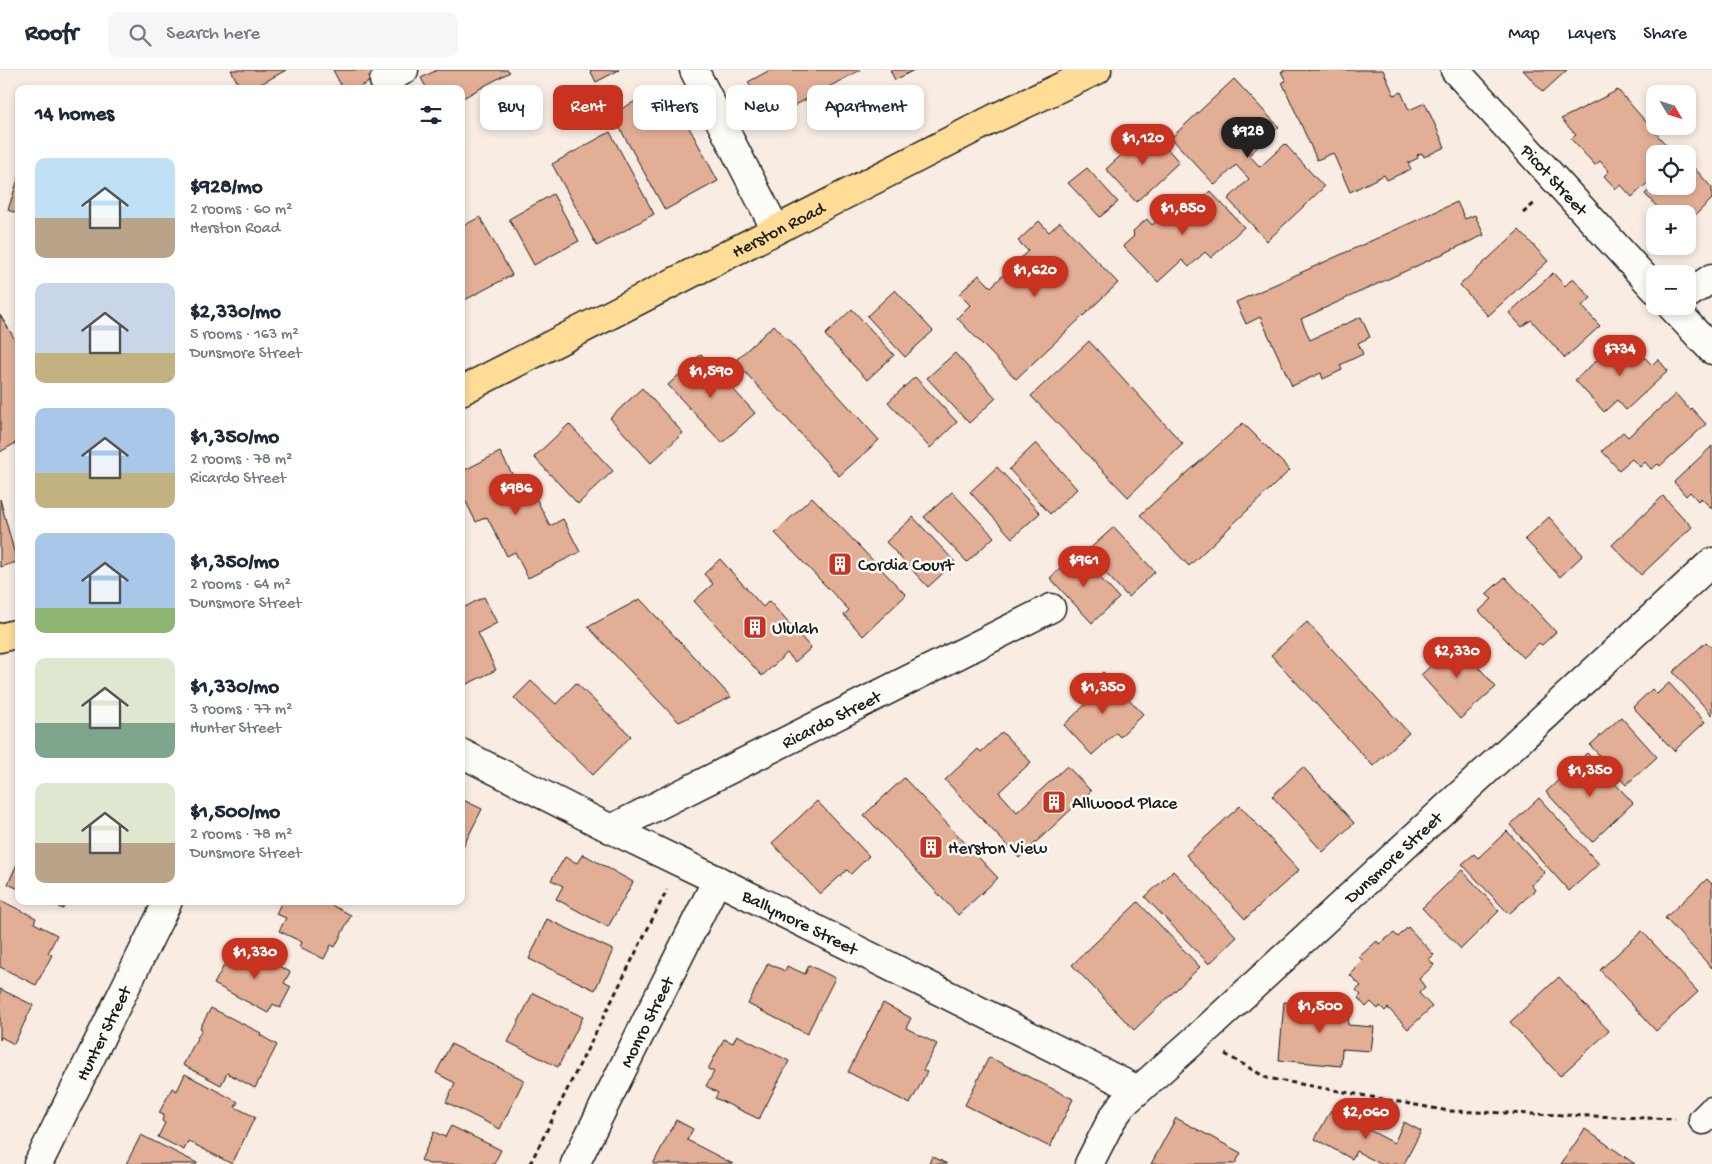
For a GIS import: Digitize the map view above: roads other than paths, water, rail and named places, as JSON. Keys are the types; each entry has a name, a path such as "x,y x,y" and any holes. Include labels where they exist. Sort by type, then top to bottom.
{"main road":[{"name":"Herston Road","path":"465,389 995,118 1097,70"},
{"path":"0,638 15,634"}],"street":[{"path":"694,70 776,230"},
{"name":"Picot Street","path":"1454,70 1646,279"},
{"path":"1696,289 1712,278"},
{"path":"1682,315 1707,336"},
{"name":"Dunsmore Street","path":"1089,1164 1112,1118 1138,1090 1197,1038 1712,562"},
{"name":"Ricardo Street","path":"612,829 1051,608"},
{"name":"Ballymore Street","path":"465,755 1138,1090"},
{"name":"Monro Street","path":"575,1164 717,880"},
{"name":"Hunter Street","path":"38,1164 166,905"}],"place":[{"name":"Cordia Court","path":"840,564"},
{"name":"Ululah","path":"755,627"},
{"name":"Allwood Place","path":"1054,802"},
{"name":"Herston View","path":"931,847"}]}
